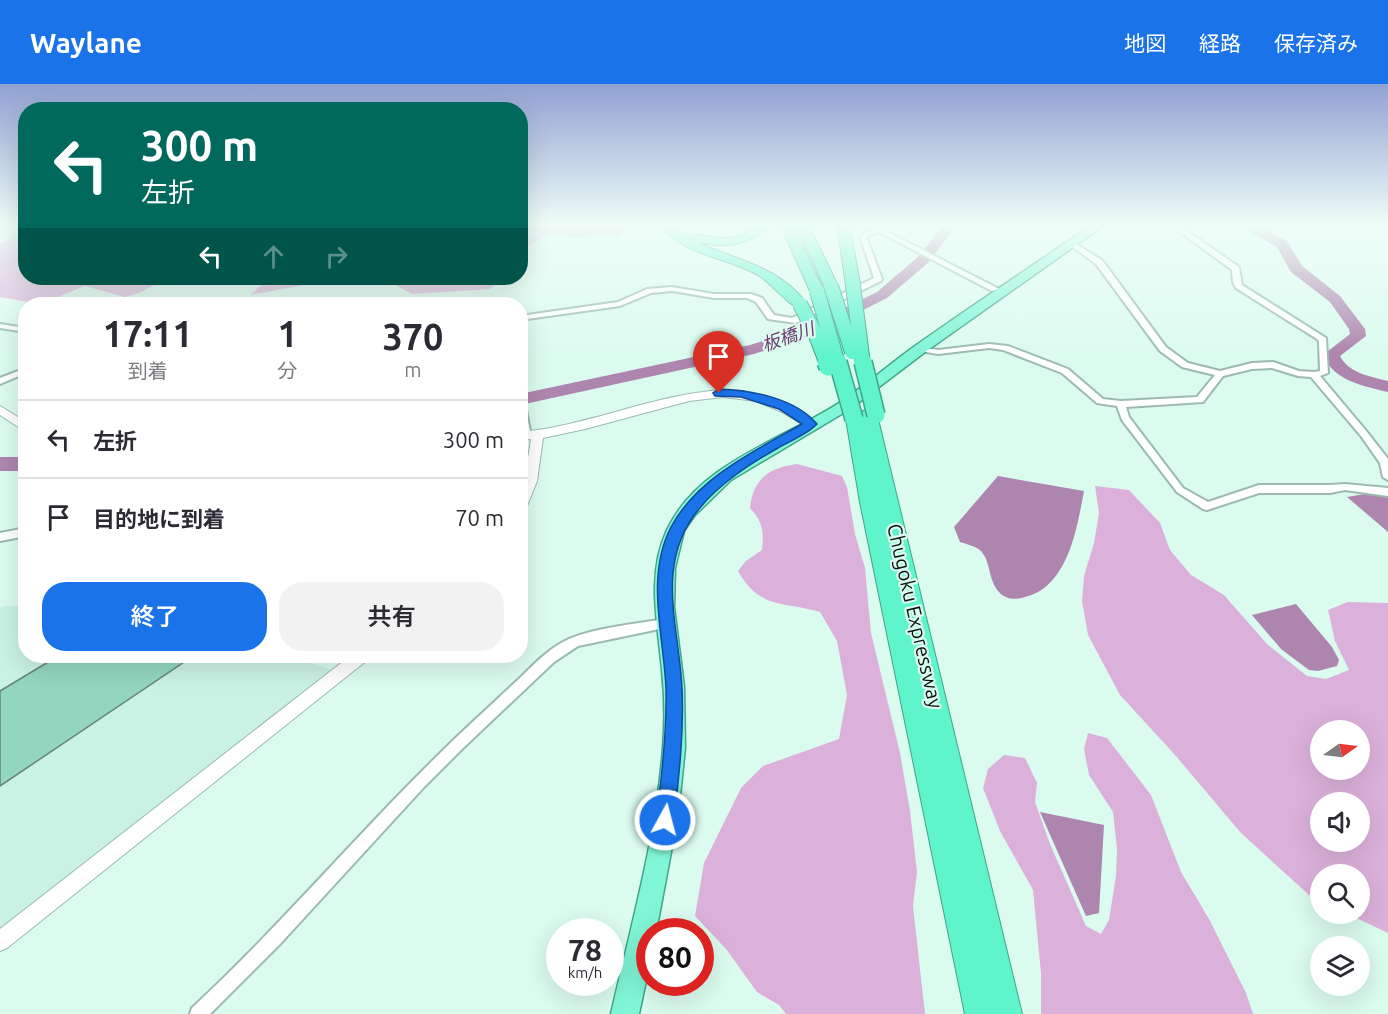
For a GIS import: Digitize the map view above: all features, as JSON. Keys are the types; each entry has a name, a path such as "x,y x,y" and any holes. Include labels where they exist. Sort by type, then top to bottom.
{"highway":[{"path":"750,267 764,273 790,292 800,304 861,417 887,476 880,503"},
{"path":"811,267 824,289"},
{"path":"817,267 861,417 880,503"},
{"path":"850,267 865,375 861,417"},
{"path":"811,424 915,344 1025,267"},
{"path":"625,1014 665,820 674,747 674,686 665,624 667,555 677,528 695,504 719,482 749,460 834,413 920,349 1038,267"},
{"name":"Chugoku Expressway","path":"880,503 980,1014"},
{"name":"Chugoku Expressway","path":"880,503 1007,1014"}],"street":[{"path":"528,317 620,304 650,291 672,289 714,296 748,296 759,300 771,317 793,321 878,279 874,267"},
{"path":"955,267 995,289"},
{"path":"1103,267 1163,349 1185,365 1220,374 1252,366 1273,365 1298,374 1314,375 1324,371 1323,340 1239,286 1234,267"},
{"path":"0,326 18,329"},
{"path":"920,349 938,352 989,346 1005,348 1065,371 1100,400 1121,404 1200,400 1220,374"},
{"path":"0,381 18,373"},
{"path":"1314,375 1385,462 1388,477"},
{"path":"528,493 533,471 528,435 604,421 693,395 719,393 741,394 783,406 811,424"},
{"path":"1121,404 1125,418 1180,490 1207,506 1259,489 1345,487 1388,492"},
{"path":"0,410 18,422"},
{"path":"0,537 18,534"},
{"path":"198,1014 232,983 338,872 451,748 543,666 569,645 665,624"},
{"path":"0,941 352,663"}],"shaded area":[{"path":"0,267 18,267 18,285 154,285 125,297 85,286 58,297 18,297 18,300 0,297"},
{"path":"261,285 305,285 250,295"},
{"path":"395,285 494,285 490,289 412,294"},
{"path":"797,464 842,476 847,487 855,534 865,568 871,633 900,753 910,811 917,872 913,906 925,1014 786,1014 779,1005 757,992 714,936 714,918 695,916 704,863 741,788 763,766 839,739 847,695 837,641 820,612 764,598 746,584 738,571 746,561 762,550 762,528 750,508 755,489 770,472"},
{"path":"998,476 1084,491 1074,538 1061,569 1040,591 1018,599 1008,598 999,592 995,587 984,555 976,548 960,542 954,527"},
{"path":"1095,486 1129,490 1160,523 1170,550 1191,575 1224,595 1267,644 1307,676 1326,679 1349,670 1335,641 1328,610 1348,602 1388,603 1388,933 1369,924 1370,864 1310,864 1309,895 1240,832 1176,756 1120,695 1088,635 1082,601 1084,576 1094,543 1099,513"},
{"path":"1383,491 1388,494 1388,532 1347,497"},
{"path":"1296,604 1332,647 1339,660 1337,666 1318,671 1309,670 1281,649 1252,615"},
{"path":"18,606 18,663 312,663 331,669 0,931 0,608"},
{"path":"1088,733 1107,738 1151,795 1181,872 1209,919 1246,993 1253,1014 1041,1014 1041,973 1033,890 1000,831 983,788 988,769 1004,755 1025,758 1037,783 1035,802 1050,844 1086,926 1101,934 1109,920 1116,876 1117,849 1113,812 1089,775 1084,749"},
{"path":"1040,812 1104,825 1099,913 1086,916"}],"building":[{"path":"46,663 183,663 0,786 0,691"}],"waterway":[{"name":"板橋川","path":"528,398 754,349 812,330 882,295 914,267"},
{"path":"1295,267 1335,299 1357,329 1358,336 1331,355 1334,362 1346,373 1388,387"},
{"name":"板橋川","path":"0,464 18,464"}],"route":[{"path":"665,820 674,747 674,686 665,624 667,555 677,528 695,504 719,482 749,460 811,424 783,406 741,394 719,393"}]}
